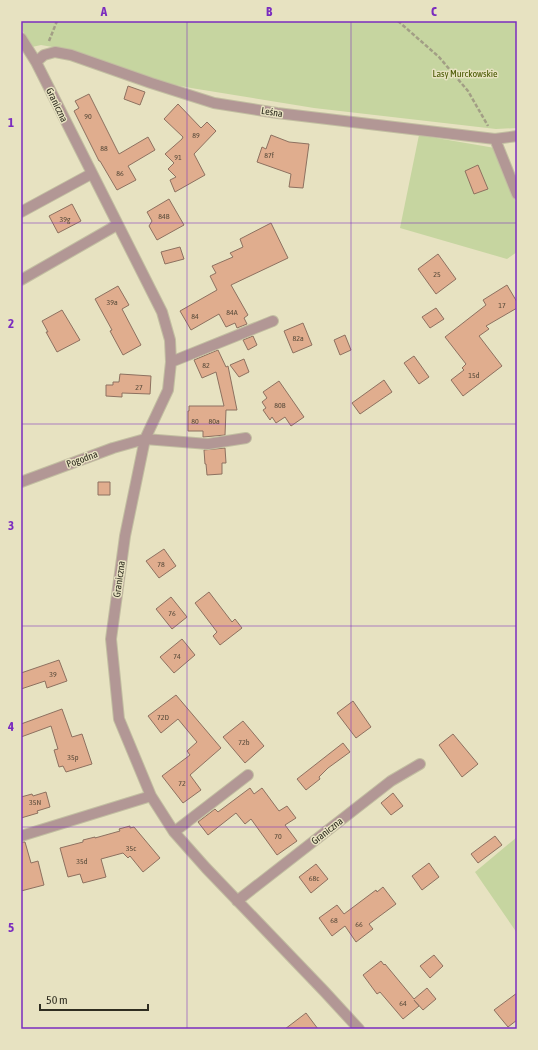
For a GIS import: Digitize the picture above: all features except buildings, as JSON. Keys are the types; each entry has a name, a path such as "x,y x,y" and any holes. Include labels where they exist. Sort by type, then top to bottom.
{"street":[{"name":"Graniczna","path":"21,38 36,62 91,174 162,312 170,340 171,362 168,390 145,439 125,536 111,639 119,719 151,796 174,832 206,868 359,1029"},
{"name":"Leśna","path":"44,55 55,52 71,55 150,83 214,103 277,113 495,139 517,136"},
{"path":"36,62 44,55"},
{"path":"495,139 517,194"},
{"path":"21,212 91,174"},
{"path":"21,280 117,225"},
{"path":"171,362 273,321"},
{"path":"145,439 208,444 246,438"},
{"name":"Pogodna","path":"21,482 113,448 145,439"},
{"name":"Graniczna","path":"237,901 391,781 420,764"},
{"path":"174,832 248,775"},
{"path":"21,836 151,796"}],"path":[{"path":"44,55 58,21"},
{"path":"398,21 439,56 468,91 495,139"}],"green space":[{"name":"Lasy Murckowskie","path":"21,21 517,21 517,128 496,129 314,108 160,82 70,50 41,45 32,47 21,28"},
{"path":"419,135 495,148 517,205 517,252 507,259 400,228"},
{"path":"517,837 517,933 475,872"}]}
